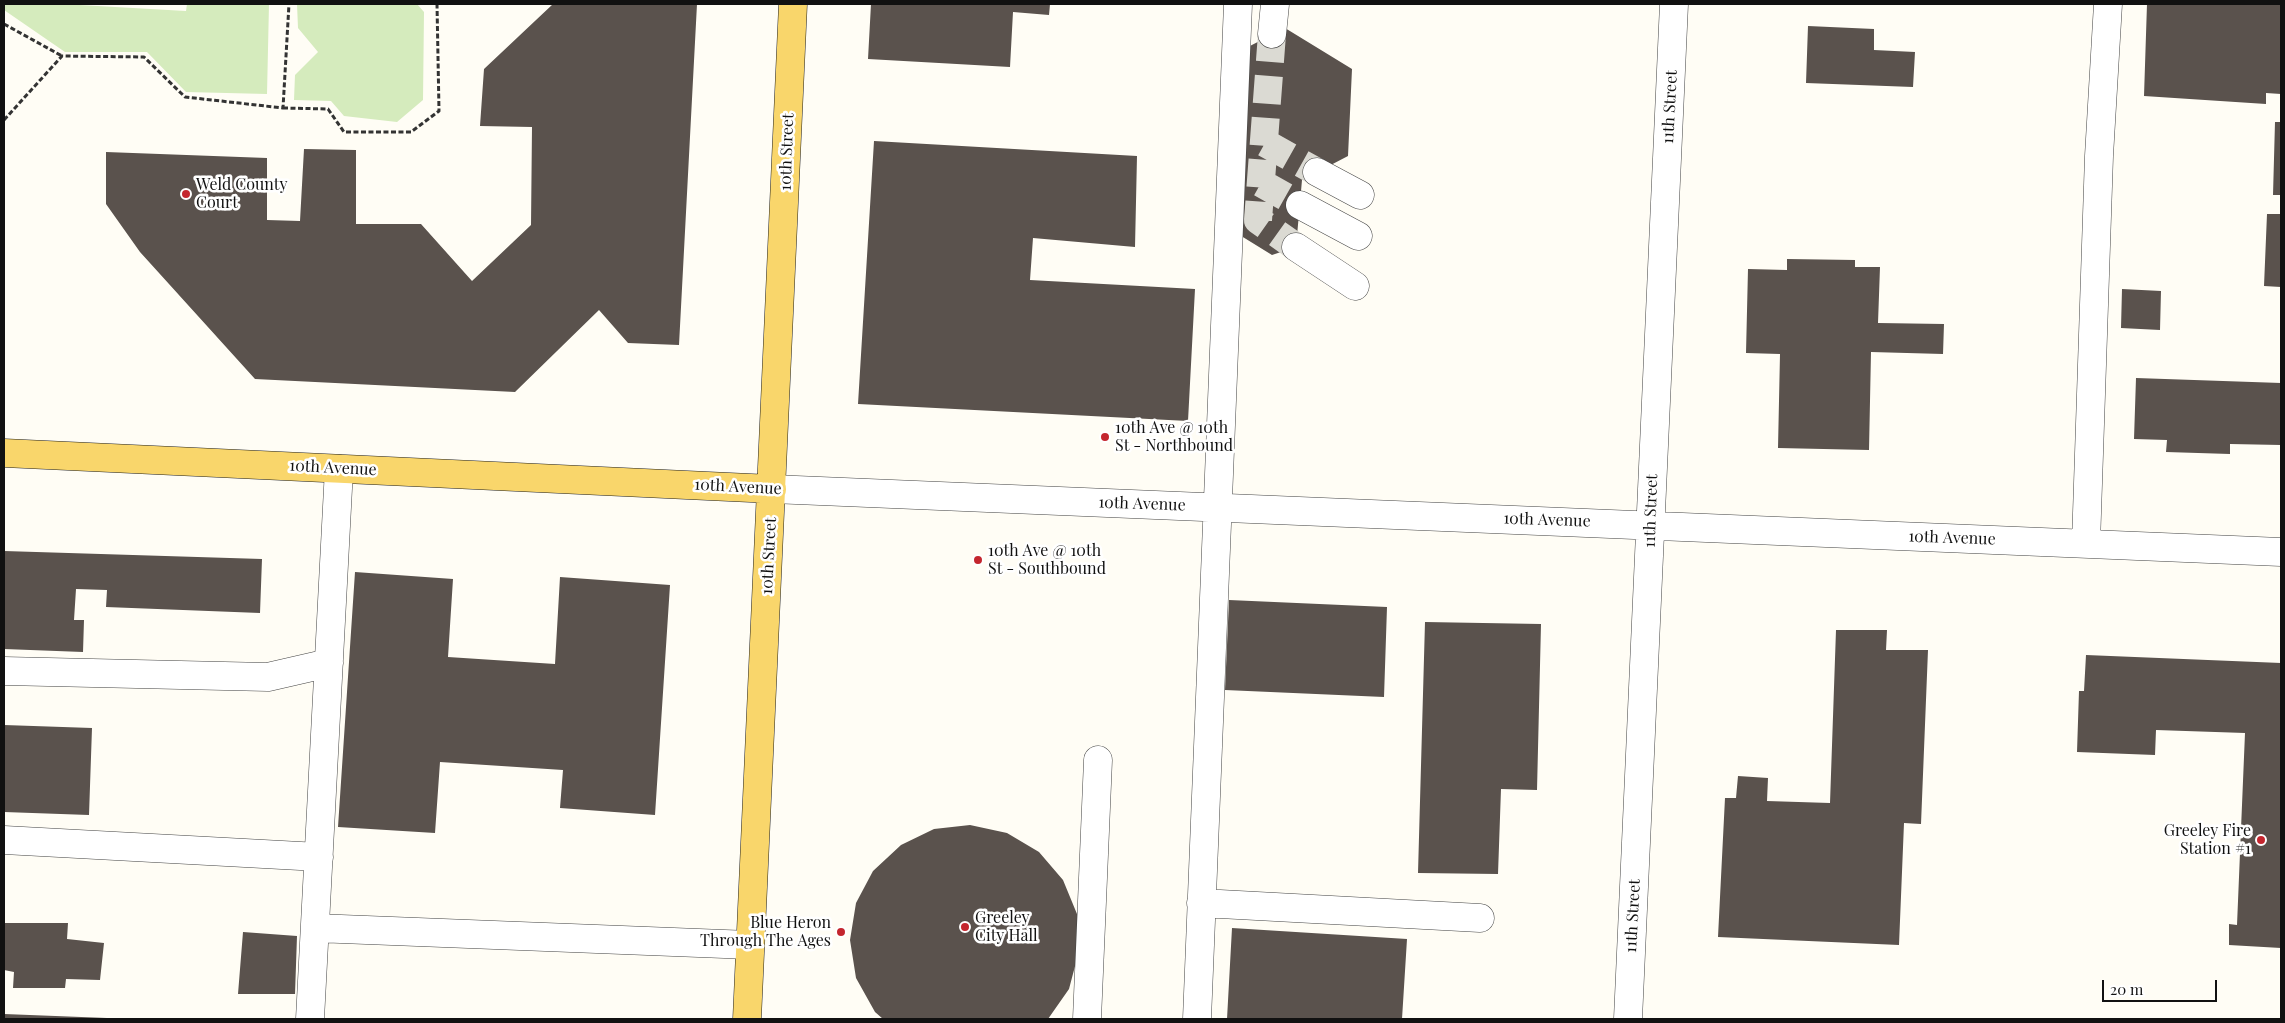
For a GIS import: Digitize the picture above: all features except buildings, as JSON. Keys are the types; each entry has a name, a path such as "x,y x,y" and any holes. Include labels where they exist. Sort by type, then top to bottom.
{"main road":[{"name":"10th Street","path":"747,1019 793,4"},
{"name":"10th Avenue","path":"4,453 772,489"}],"street":[{"path":"1197,1019 1238,4"},
{"path":"1272,34 1275,4"},
{"name":"11th Street","path":"1628,1019 1674,4"},
{"path":"2086,543 2099,163 2108,4"},
{"path":"1317,172 1360,196"},
{"path":"1300,205 1358,236"},
{"path":"1296,246 1355,286"},
{"path":"310,1019 338,469"},
{"name":"10th Avenue","path":"772,489 1650,524 2281,552"},
{"path":"4,671 268,677 328,663"},
{"path":"1087,1019 1098,760"},
{"path":"4,840 319,857"},
{"path":"1201,903 1480,918"},
{"path":"315,928 750,945"}],"path":[{"path":"283,108 289,4"},
{"path":"4,24 62,56 144,57 185,97 283,108 328,110 344,132 411,132 439,111 437,4"},
{"path":"4,120 62,56"}],"green space":[{"path":"4,4 62,4 186,11 187,4 269,4 267,94 186,92 147,52 65,52 4,10"},
{"path":"297,4 417,4 424,12 423,100 397,122 344,116 331,101 294,100 295,75 318,52 298,28"}],"tunnel":[{"path":"1272,34 1258,220 1296,247"},
{"path":"1265,143 1317,172"},
{"path":"1261,183 1300,205"}],"place":[{"name":"Weld County Court","path":"186,194"},
{"name":"10th Ave @ 10th St - Northbound","path":"1105,437"},
{"name":"10th Ave @ 10th St - Southbound","path":"978,560"},
{"name":"Greeley Fire Station #1","path":"2261,840"},
{"name":"Greeley City Hall","path":"965,927"},
{"name":"Blue Heron Through The Ages","path":"841,932"}]}
